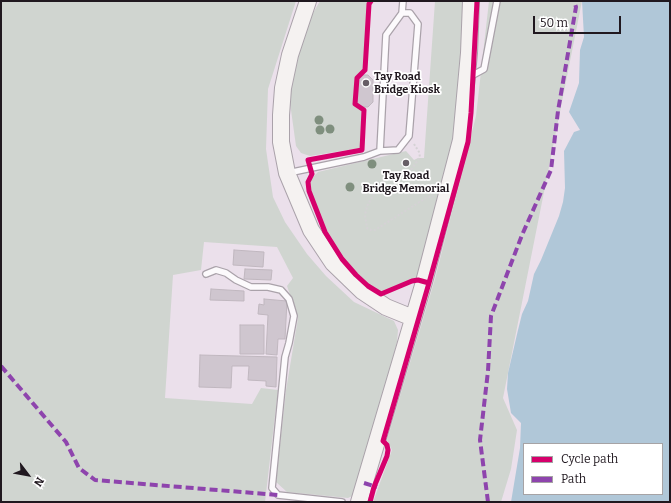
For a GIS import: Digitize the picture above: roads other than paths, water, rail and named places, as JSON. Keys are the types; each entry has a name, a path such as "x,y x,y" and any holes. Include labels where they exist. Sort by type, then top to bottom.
{"main road":[{"path":"308,1 290,55 284,88 281,115 281,142 287,173 311,230 333,263 362,291 386,308 413,318"},
{"path":"359,502 424,282 461,140 467,76 471,1"}],"lane":[{"path":"380,151 386,35 402,13 403,1"},
{"path":"467,76 473,75 484,69 497,1"},
{"path":"287,173 364,157 380,151 398,150 409,136 418,24 410,13 402,13"},
{"path":"206,274 216,270 226,273 236,280 252,287 268,286 281,290 289,300 294,316 285,357 272,488 278,495 342,502"}],"water":[{"path":"582,1 670,1 670,502 511,502 520,448 521,423 511,413 507,389 508,373 522,314 528,301 534,274 559,216 563,202 565,188 564,151 574,132 580,130 569,112 579,83 580,50 584,37"}],"place":[{"name":"Tay Road Bridge Kiosk","path":"366,83"},
{"name":"Tay Road Bridge Memorial","path":"406,163"}]}
